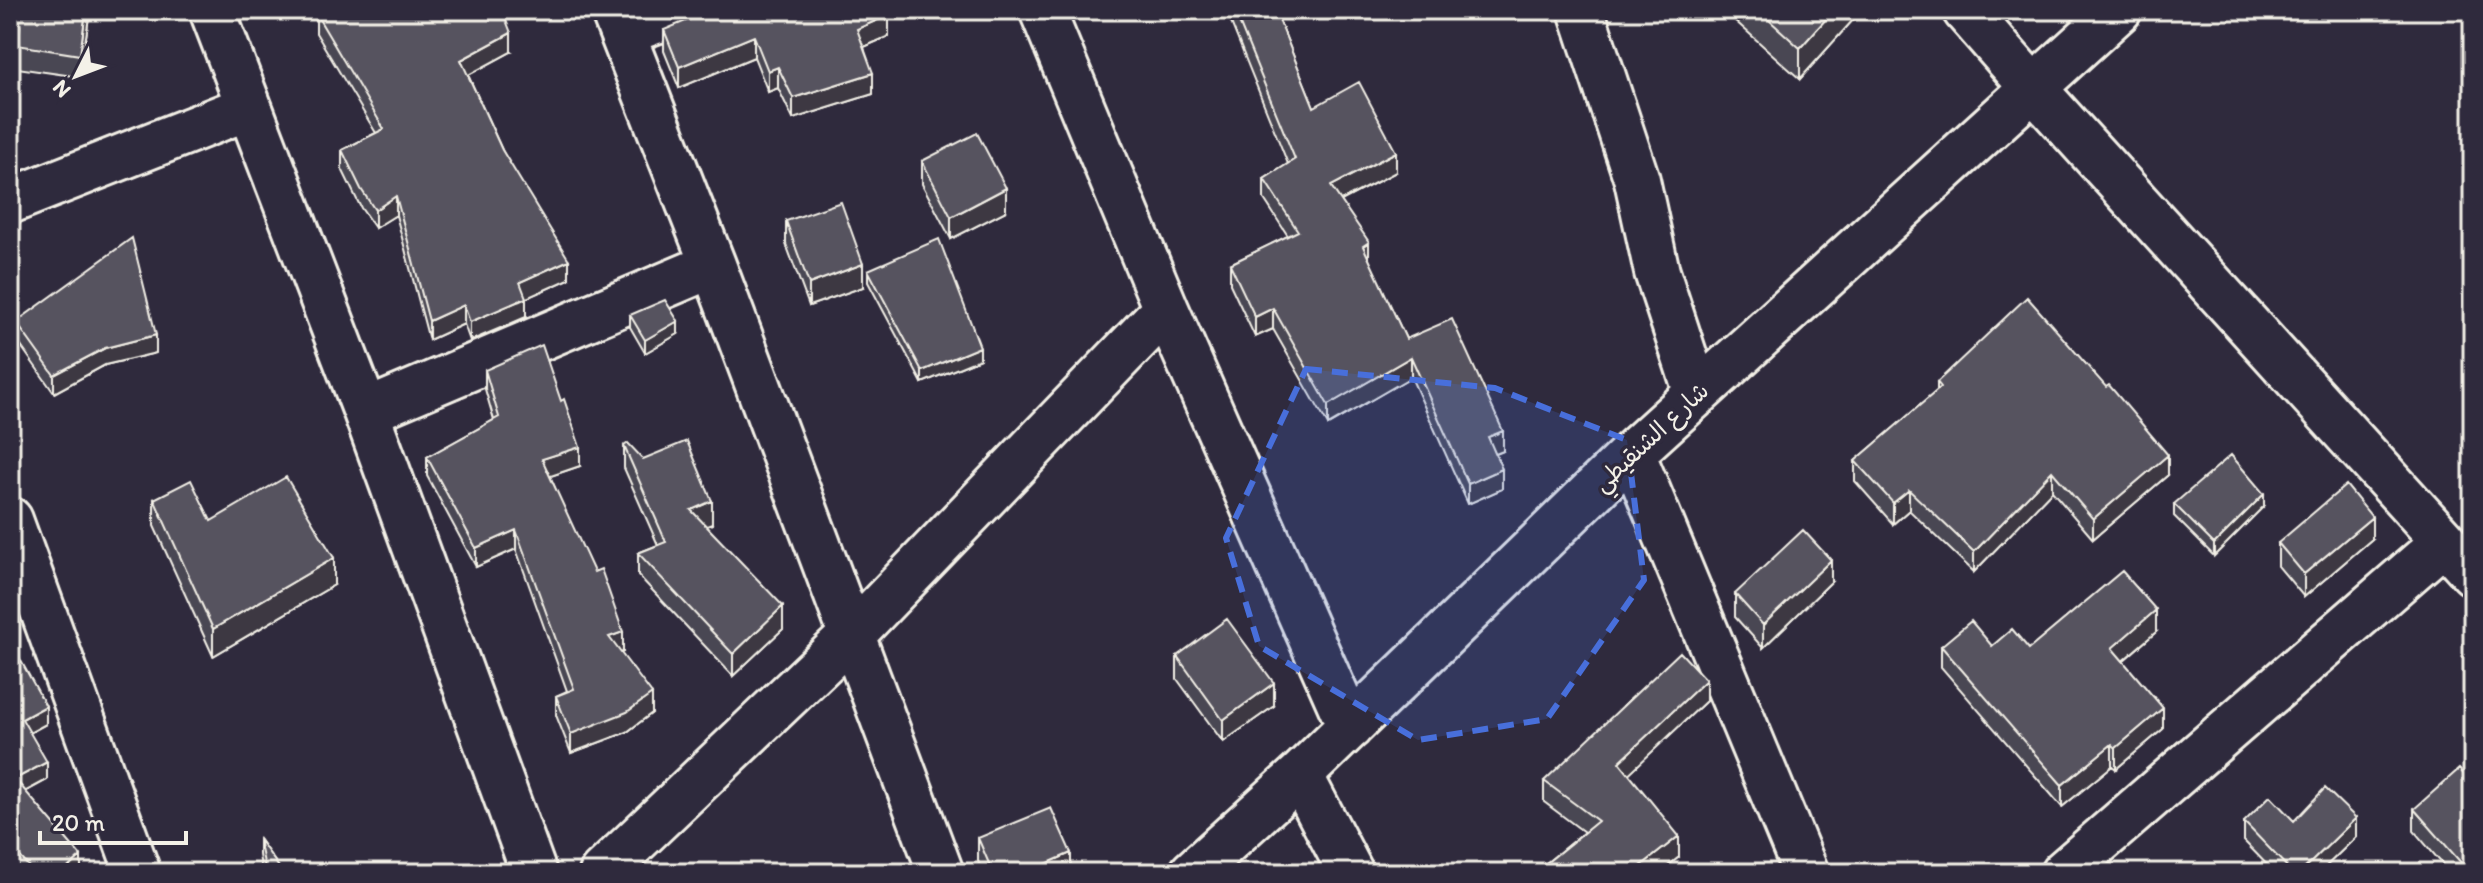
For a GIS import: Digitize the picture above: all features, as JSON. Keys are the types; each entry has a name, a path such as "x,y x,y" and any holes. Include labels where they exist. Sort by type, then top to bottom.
{"street":[{"path":"212,10 366,412 534,873"},
{"path":"685,10 617,22 713,265 941,873"},
{"path":"1042,10 1166,309 1350,727"},
{"path":"1581,10 1637,180 1657,272 1697,394"},
{"path":"1965,10 2458,558 2063,873"},
{"name":"شارع الشنقيطي","path":"1192,873 1300,775 1632,453 2119,10"},
{"path":"10,201 249,107"},
{"path":"366,412 713,265"},
{"path":"602,873 852,635 1166,309"},
{"path":"1632,453 1806,873"},
{"path":"13,538 138,873"},
{"path":"1300,775 1351,873"}],"highlighted area":[{"path":"1306,369 1495,388 1627,440 1644,580 1547,719 1418,740 1259,646 1226,538"}],"building":[{"path":"10,10 86,10 80,55 17,45 20,26 10,24"},
{"path":"326,10 502,10 511,33 461,60 502,150 569,260 520,282 526,298 470,322 464,305 429,321 396,196 375,210 342,150 384,129 316,14"},
{"path":"712,10 887,10 889,15 857,29 873,73 793,98 778,67 768,71 754,36 679,67 664,30"},
{"path":"1234,10 1275,10 1314,107 1359,82 1396,152 1331,186 1369,242 1363,246 1406,339 1452,319 1503,431 1488,437 1502,469 1468,484 1411,357 1328,405 1273,308 1255,317 1230,264 1298,231 1264,179 1295,159"},
{"path":"1758,10 1834,10 1800,48"},
{"path":"977,133 1006,188 951,217 922,161"},
{"path":"841,202 863,264 809,284 786,221"},
{"path":"132,238 156,335 105,348 54,375 16,322"},
{"path":"939,239 980,347 922,371 868,270"},
{"path":"2027,297 2106,387 2109,385 2168,455 2093,519 2052,471 1974,552 1909,490 1893,503 1855,461 1941,387 1937,382"},
{"path":"665,300 678,321 645,340 630,315"},
{"path":"542,345 580,447 542,459 594,572 601,569 623,632 609,637 652,694 627,712 571,734 556,696 574,689 516,530 476,548 427,457 499,417 485,370"},
{"path":"687,441 712,501 691,510 783,606 733,654 638,553 666,542 624,446 628,443 643,459"},
{"path":"2231,455 2264,494 2214,544 2174,504"},
{"path":"286,477 334,558 213,629 154,499 191,480 211,521"},
{"path":"2346,485 2372,517 2304,574 2278,543"},
{"path":"1803,530 1831,560 1763,625 1735,594"},
{"path":"2122,571 2156,610 2112,648 2163,708 2116,748 2112,744 2062,785 1941,646 1971,621 1992,646 2012,629 2029,649"},
{"path":"1227,619 1274,683 1223,720 1177,656"},
{"path":"10,641 46,706 22,719 47,762 15,779 81,856 62,873 34,873 18,854 10,856"},
{"path":"1680,652 1706,680 1619,762 1679,836 1632,873 1534,873 1598,821 1544,781"},
{"path":"2459,769 2473,784 2473,873 2414,809"},
{"path":"2325,788 2356,818 2300,873 2293,873 2244,822 2270,796 2294,821"},
{"path":"1051,808 1071,853 1025,873 993,873 978,838"},
{"path":"259,839 283,873 266,873"}]}
